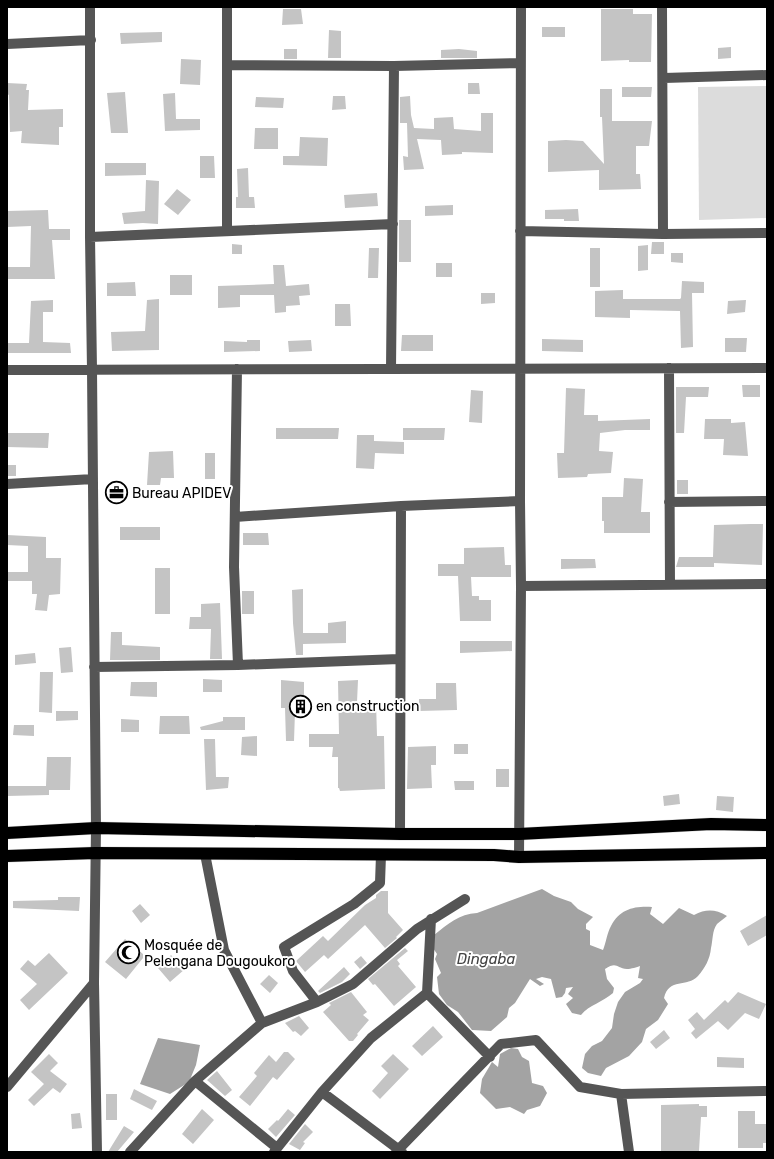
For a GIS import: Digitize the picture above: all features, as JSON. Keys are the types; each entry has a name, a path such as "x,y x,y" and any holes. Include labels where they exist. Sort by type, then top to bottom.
{"highway":[{"path":"7,834 96,828 400,834 519,834 711,824 767,825"},
{"path":"7,856 95,853 494,855 519,857 767,853"}],"street":[{"path":"90,7 90,237 96,828 94,983 97,1152"},
{"path":"227,7 227,231"},
{"path":"519,857 521,586 521,7"},
{"path":"662,7 664,78 663,234"},
{"path":"7,44 91,40"},
{"path":"228,65 394,66 520,63"},
{"path":"391,369 394,224 394,66"},
{"path":"664,78 767,75"},
{"path":"90,237 394,224"},
{"path":"520,231 663,234 767,233"},
{"path":"669,368 670,585"},
{"path":"7,370 767,368"},
{"path":"237,369 234,567 238,665"},
{"path":"7,484 93,479"},
{"path":"235,517 401,506 520,501"},
{"path":"669,502 767,501"},
{"path":"400,834 399,659 401,506"},
{"path":"521,586 767,584"},
{"path":"94,666 238,665 399,659"},
{"path":"205,854 224,950 262,1023"},
{"path":"317,1002 293,971 284,947 354,904 380,883 381,855"},
{"path":"130,1152 195,1081 262,1023 317,1002 353,984 417,929 464,899"},
{"path":"431,919 427,993 490,1057"},
{"path":"8,1083 94,983"},
{"path":"195,1081 275,1150 322,1092 371,1038 427,993"},
{"path":"322,1092 399,1151 501,1044 536,1040 580,1087 621,1094 767,1091"},
{"path":"621,1094 629,1152"}],"shaded area":[{"path":"767,86 767,218 699,220 698,87"}],"water":[{"name":"Dingaba","path":"542,889 554,896 571,902 578,909 593,917 586,924 586,929 590,931 590,945 603,950 610,929 615,920 623,912 633,908 652,907 650,914 663,924 679,908 694,915 710,911 718,912 727,916 715,927 710,956 701,973 694,980 670,987 664,998 668,1004 658,1020 646,1029 642,1042 629,1056 606,1068 601,1076 588,1073 582,1068 585,1054 592,1046 602,1041 612,1028 618,1002 625,992 640,983 643,979 638,978 640,966 627,969 612,965 605,969 607,979 614,988 613,993 581,1015 572,1013 566,1004 573,998 568,994 573,987 566,988 562,997 556,998 551,979 542,977 536,979 544,984 540,986 530,979 515,1003 509,1008 507,1017 491,1031 472,1030 458,1012 447,1005 439,994 437,977 441,973 435,959 437,954 433,948 434,935 449,923 465,915 477,913"},
{"path":"158,1038 200,1045 196,1065 189,1082 170,1094 140,1084"},
{"path":"511,1048 518,1049 522,1057 529,1061 532,1083 543,1086 547,1093 540,1106 527,1110 524,1114 510,1107 496,1109 480,1093 482,1079 492,1062 498,1067 500,1054"}],"building":[{"path":"283,9 301,9 303,24 282,25"},
{"path":"601,9 633,9 633,14 652,14 651,62 629,62 629,60 601,61"},
{"path":"542,27 565,27 565,37 542,37"},
{"path":"329,30 341,31 341,58 328,58"},
{"path":"162,32 162,42 121,44 120,33"},
{"path":"731,47 731,58 718,59 718,48"},
{"path":"284,49 297,49 297,59 284,59"},
{"path":"459,49 477,51 477,58 441,58 441,50"},
{"path":"181,59 201,60 200,85 180,84"},
{"path":"7,83 27,84 26,90 29,90 28,110 63,109 63,127 59,127 59,145 21,143 22,131 10,132 9,95 7,94"},
{"path":"468,83 479,83 480,94 468,94"},
{"path":"622,87 652,87 651,97 622,97"},
{"path":"600,89 612,89 612,121 652,121 649,146 636,146 636,174 640,174 641,189 599,190 599,170 548,172 548,141 583,141 604,164 602,117 600,117"},
{"path":"125,92 128,133 111,133 107,93"},
{"path":"175,93 176,119 200,119 200,130 165,131 163,94"},
{"path":"333,96 345,96 346,109 332,110"},
{"path":"410,96 411,115 414,128 434,129 434,118 453,117 454,129 481,131 481,113 493,113 493,153 462,152 462,154 442,155 441,140 417,139 424,169 404,170 403,156 408,157 407,123 400,123 400,97"},
{"path":"256,97 284,98 283,108 255,107"},
{"path":"255,128 278,128 278,149 254,149"},
{"path":"300,137 328,138 327,166 283,165 283,156 299,156"},
{"path":"200,156 214,156 215,178 200,178"},
{"path":"105,163 146,163 146,175 105,176"},
{"path":"248,168 249,197 254,197 255,208 236,208 236,197 238,197 237,169"},
{"path":"146,180 159,181 158,224 124,224 122,213 145,211"},
{"path":"177,189 191,200 178,215 164,204"},
{"path":"377,193 378,206 345,208 344,195"},
{"path":"453,205 453,215 425,216 425,206"},
{"path":"578,209 579,221 545,219 545,210"},
{"path":"48,210 49,229 70,229 70,240 52,240 55,279 7,279 7,267 30,267 31,226 7,227 7,211"},
{"path":"399,220 411,220 411,262 399,262"},
{"path":"652,242 664,242 664,254 651,254"},
{"path":"232,244 242,245 242,254 232,254"},
{"path":"648,245 648,270 638,271 638,246"},
{"path":"369,248 379,248 378,278 368,278"},
{"path":"590,248 600,248 600,287 590,287"},
{"path":"671,253 683,253 683,263 671,262"},
{"path":"436,263 452,263 452,277 436,277"},
{"path":"273,265 284,265 286,286 309,284 310,295 299,296 300,305 286,306 286,312 275,313 274,295 240,295 240,307 218,308 218,286 274,284"},
{"path":"170,275 192,275 192,295 170,295"},
{"path":"682,281 704,282 704,293 692,293 693,347 681,348 680,311 630,310 630,318 595,317 595,291 623,290 623,299 680,299"},
{"path":"135,282 136,296 107,296 107,283"},
{"path":"481,293 495,293 495,303 481,304"},
{"path":"159,299 159,350 112,351 111,332 145,331 147,300"},
{"path":"53,300 53,312 43,312 43,342 70,343 71,353 7,353 7,343 29,343 31,301"},
{"path":"746,300 745,312 727,314 728,301"},
{"path":"335,304 350,304 351,326 335,326"},
{"path":"402,335 433,335 433,351 401,351"},
{"path":"725,338 747,338 746,352 725,352"},
{"path":"542,339 583,340 583,352 542,351"},
{"path":"247,340 260,340 260,351 224,352 224,341 247,342"},
{"path":"311,340 312,351 289,352 288,341"},
{"path":"742,385 760,385 760,397 743,397"},
{"path":"676,387 709,387 708,397 686,397 684,433 676,433"},
{"path":"566,388 585,389 584,415 598,415 598,421 650,419 650,430 625,430 600,433 599,451 613,452 611,473 588,474 587,477 558,478 557,453 564,453"},
{"path":"471,390 483,391 482,423 469,422"},
{"path":"705,419 731,419 731,423 745,422 748,456 723,455 724,439 704,439"},
{"path":"276,428 339,428 338,439 276,439"},
{"path":"403,428 445,428 444,440 403,440"},
{"path":"7,433 49,433 48,448 7,447"},
{"path":"357,435 374,435 374,441 404,442 404,454 375,453 374,469 356,468"},
{"path":"173,451 174,478 161,478 160,485 147,485 149,452"},
{"path":"205,453 215,453 215,479 205,479"},
{"path":"7,465 16,465 16,476 7,476"},
{"path":"624,478 643,479 641,512 650,512 650,533 604,533 604,521 602,521 602,497 623,497"},
{"path":"677,480 688,480 688,494 677,494"},
{"path":"763,524 762,565 714,563 714,567 676,567 679,557 713,557 714,525"},
{"path":"120,527 160,527 160,540 120,540"},
{"path":"243,533 268,533 269,545 243,545"},
{"path":"7,535 46,537 46,558 61,558 60,594 49,595 47,611 35,610 37,594 32,594 32,581 7,581 7,572 28,572 28,546 7,545"},
{"path":"504,547 505,565 511,565 511,577 471,577 472,596 479,596 479,600 491,600 491,621 460,621 458,576 438,576 438,564 464,564 464,548"},
{"path":"561,559 595,559 596,568 561,569"},
{"path":"155,568 170,568 170,614 155,614"},
{"path":"303,589 303,633 328,633 328,623 346,621 346,643 303,644 303,655 296,655 292,590"},
{"path":"242,591 254,591 254,614 242,614"},
{"path":"220,603 222,659 210,659 211,629 189,629 190,617 201,617 201,604"},
{"path":"111,632 122,632 122,645 160,647 160,660 110,660"},
{"path":"460,641 512,641 512,651 460,653"},
{"path":"71,647 73,672 61,673 59,648"},
{"path":"35,653 36,663 15,665 15,655"},
{"path":"40,672 53,672 52,713 39,712"},
{"path":"203,679 222,680 222,692 203,692"},
{"path":"281,680 304,682 304,711 295,711 294,741 286,741 285,708 281,708"},
{"path":"358,680 357,702 376,702 377,736 384,736 385,789 340,791 338,788 338,757 332,757 333,747 309,747 309,734 339,734 338,681"},
{"path":"131,682 157,682 157,697 130,696"},
{"path":"436,683 456,683 457,710 419,711 419,699 436,699"},
{"path":"56,711 78,711 78,720 56,721"},
{"path":"160,716 189,716 190,734 159,734"},
{"path":"223,717 245,717 245,730 201,730 200,727 223,721"},
{"path":"121,719 139,720 139,732 121,732"},
{"path":"14,725 34,725 34,736 13,735"},
{"path":"257,736 257,756 241,755 242,737"},
{"path":"204,739 215,739 216,777 229,777 228,788 206,790"},
{"path":"454,744 468,744 468,754 454,754"},
{"path":"436,746 436,765 431,765 432,788 407,789 408,747"},
{"path":"47,757 71,757 70,790 49,790 49,795 7,796 7,786 46,786"},
{"path":"496,769 509,769 509,787 496,787"},
{"path":"454,781 474,781 474,790 455,790"},
{"path":"679,794 680,804 664,806 663,796"},
{"path":"717,796 734,797 733,812 716,810"},
{"path":"381,891 388,891 388,913 403,930 396,937 397,938 385,948 365,925 328,959 324,955 305,972 296,961 323,936 328,941 365,905 376,898 376,895"},
{"path":"58,897 80,897 79,911 13,908 13,901 58,900"},
{"path":"140,904 150,915 141,923 132,911"},
{"path":"767,915 767,935 748,946 740,931"},
{"path":"125,939 143,954 143,958 126,979 105,962"},
{"path":"405,948 408,951 397,960 400,964 398,966 416,987 394,1006 375,984 373,985 368,979"},
{"path":"49,953 68,973 29,1010 20,1000 37,984 20,969 28,960 35,966"},
{"path":"171,955 185,969 170,982 158,968"},
{"path":"361,956 367,963 360,969 354,962"},
{"path":"344,967 350,974 342,982 320,993 318,991"},
{"path":"269,975 278,983 270,993 260,984"},
{"path":"351,992 367,1012 363,1015 369,1020 353,1041 349,1041 323,1012 331,1005 329,1003"},
{"path":"738,992 766,1004 759,1019 745,1013 728,1030 718,1021 696,1039 691,1033 695,1029 688,1020 697,1012 704,1020 725,1000 728,1003"},
{"path":"299,1016 309,1028 301,1036 295,1031 293,1032 285,1023"},
{"path":"433,1026 443,1037 422,1056 412,1046"},
{"path":"664,1030 670,1038 656,1049 650,1042"},
{"path":"284,1052 288,1052 295,1059 277,1080 273,1077 250,1106 239,1097 257,1076 254,1073 269,1055 276,1062"},
{"path":"49,1054 58,1063 50,1071 67,1084 60,1093 53,1088 34,1106 28,1100 44,1084 31,1072"},
{"path":"393,1054 409,1069 380,1099 372,1091 388,1073 381,1066"},
{"path":"717,1057 744,1058 744,1068 717,1067"},
{"path":"217,1071 232,1090 225,1096 207,1080"},
{"path":"134,1089 157,1101 152,1110 130,1099"},
{"path":"106,1094 117,1094 117,1120 106,1120"},
{"path":"699,1104 699,1106 707,1106 707,1117 701,1117 699,1151 661,1152 661,1105"},
{"path":"202,1109 214,1120 193,1144 182,1134"},
{"path":"288,1109 295,1115 276,1137 268,1129 277,1120 278,1121"},
{"path":"738,1111 755,1111 755,1124 767,1124 767,1143 763,1143 763,1148 738,1148"},
{"path":"80,1113 82,1128 72,1129 71,1114"},
{"path":"305,1124 313,1132 303,1142 305,1143 300,1150 289,1144"},
{"path":"124,1126 134,1132 117,1152 108,1152"}],"place":[{"name":"Bureau APIDEV","path":"116,493"},
{"name":"en construction","path":"300,706"},
{"name":"Mosquée de Pelengana Dougoukoro","path":"129,953"}]}
